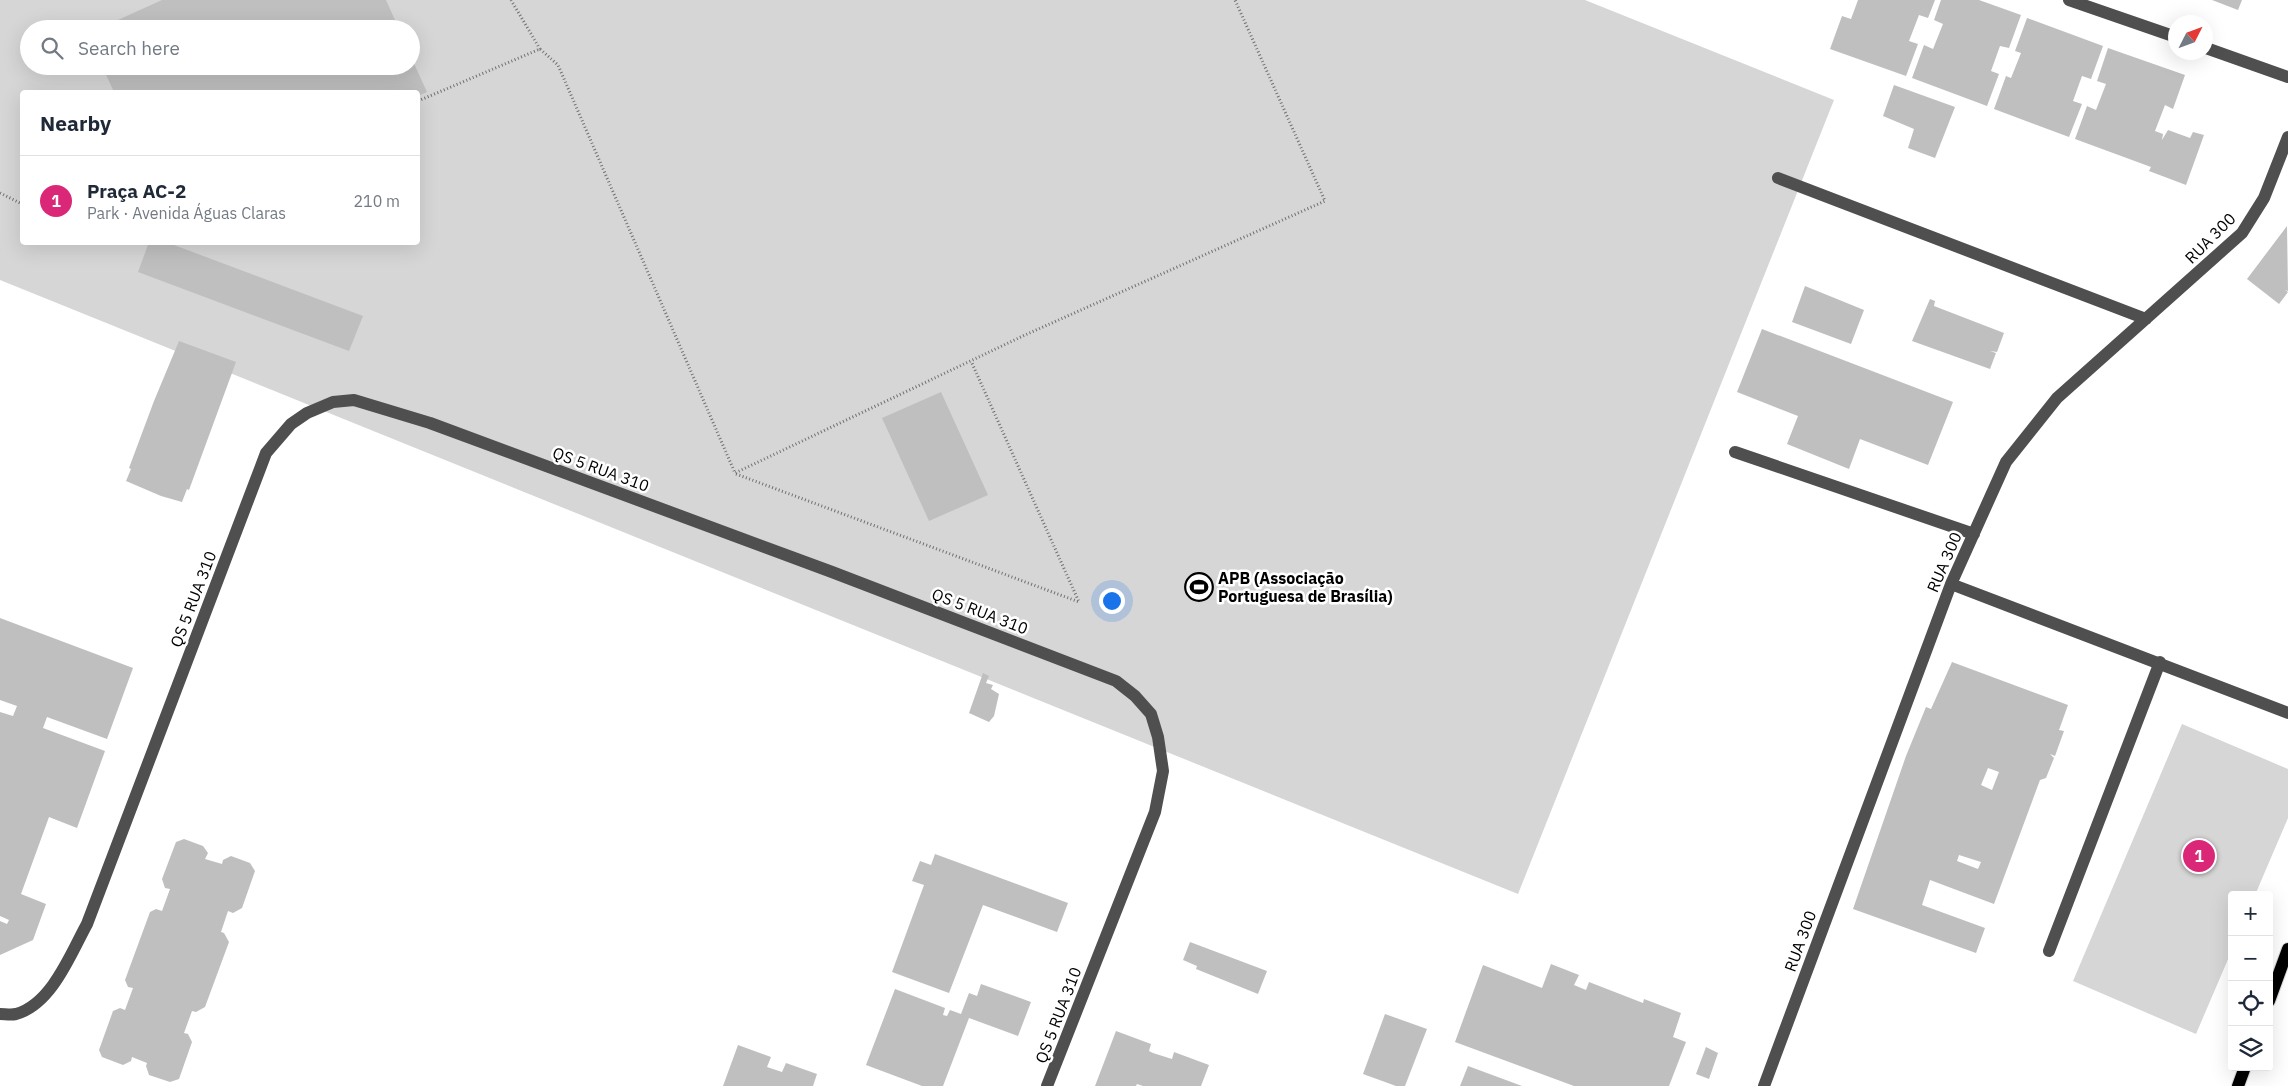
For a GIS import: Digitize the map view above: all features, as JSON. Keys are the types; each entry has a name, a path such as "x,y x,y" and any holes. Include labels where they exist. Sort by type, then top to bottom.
{"main road":[{"path":"2273,990 2288,949"},
{"path":"2238,1086 2244,1071"}],"street":[{"path":"2070,0 2168,34"},
{"path":"2213,50 2288,77"},
{"name":"RUA 300","path":"1764,1086 1951,584 2006,462 2058,398 2242,233 2264,198 2288,137"},
{"path":"1778,178 2146,319"},
{"name":"QS 5 RUA 310","path":"0,1014 16,1014 42,998 61,974 87,924 266,453 291,424 307,413 333,402 354,400 430,423 832,572 1116,681 1135,696 1151,714 1158,737 1163,771 1155,812 1047,1086"},
{"path":"1735,452 1974,534"},
{"path":"1951,584 2160,662 2288,713"},
{"path":"2049,951 2160,662"}],"path":[{"path":"511,0 540,49 558,65 735,473 1078,602 971,361"},
{"path":"735,473 971,361 1325,201 1235,0"},
{"path":"420,100 540,49"},
{"path":"0,193 20,203"}],"shaded area":[{"name":"APB (Associação Portuguesa de Brasília)","path":"0,0 1585,0 1834,100 1518,894 0,280"},
{"path":"2182,724 2288,769 2288,818 2257,891 2228,891 2228,959 2196,1034 2073,981"}],"building":[{"path":"162,0 386,0 395,20 118,20"},
{"path":"1858,0 1935,0 1928,18 1919,15 1909,41 1918,44 1906,76 1830,49 1842,16 1851,19"},
{"path":"1941,0 1979,0 2021,15 2009,48 2000,46 1991,71 1999,74 1987,106 1912,78 1924,45 1933,49 1943,24 1934,20"},
{"path":"2212,0 2242,0 2238,10"},
{"path":"2027,18 2103,46 2091,79 2082,76 2073,101 2082,104 2069,137 1994,109 2006,76 2011,78 2021,53 2015,51"},
{"path":"2108,48 2185,75 2173,109 2165,105 2155,131 2163,134 2162,140 2168,130 2190,138 2193,132 2204,135 2186,185 2149,171 2151,167 2075,139 2087,106 2096,110 2106,84 2097,81"},
{"path":"106,75 419,75 427,92 420,95 420,90 113,90"},
{"path":"1894,85 1955,107 1935,158 1908,148 1914,129 1883,116"},
{"path":"2287,226 2288,291 2285,290 2288,292 2279,304 2247,279"},
{"path":"148,245 174,245 363,316 349,351 138,272"},
{"path":"1805,286 1864,310 1851,344 1792,322"},
{"path":"1930,299 1935,301 1934,306 2004,333 1997,352 1990,351 1996,353 1990,369 1912,341"},
{"path":"1762,329 1953,402 1928,465 1860,439 1849,469 1787,444 1798,416 1737,392"},
{"path":"179,341 236,362 189,490 187,489 182,502 161,496 126,481 154,401"},
{"path":"941,392 988,495 929,521 882,418"},
{"path":"0,618 133,668 107,739 47,717 43,728 105,751 77,828 49,817 21,894 46,904 33,940 0,955 0,921 7,924 9,920 0,916 0,712 13,716 17,706 0,700"},
{"path":"1952,662 2068,705 2059,730 2064,731 2055,756 2050,754 2054,758 2046,778 2040,780 1994,904 1930,880 1922,905 1985,928 1976,953 1853,909 1906,756 1926,707 1931,709","holes":["1988,768 1999,772 1992,790 1981,785","1959,855 1981,862 1978,869 1957,861"]},
{"path":"983,673 989,676 986,683 993,685 991,689 999,694 994,716 989,722 969,713"},
{"path":"184,839 203,846 208,853 205,859 222,864 223,860 231,856 250,863 255,871 242,908 233,913 228,911 221,932 224,933 229,942 205,1007 196,1012 192,1011 184,1033 188,1034 192,1042 179,1079 170,1082 149,1075 147,1063 132,1057 131,1061 123,1065 102,1057 99,1050 113,1011 120,1008 125,1010 133,988 128,987 125,980 150,912 156,909 162,911 170,889 165,888 162,879 176,842"},
{"path":"935,854 1068,903 1057,932 983,905 949,993 892,972 924,885 912,881 920,861 931,865"},
{"path":"1190,942 1267,971 1258,994 1196,969 1197,966 1183,960"},
{"path":"1551,964 1579,975 1574,985 1586,990 1589,982 1643,1003 1644,999 1681,1013 1673,1037 1686,1042 1669,1086 1574,1086 1455,1042 1483,965 1542,988"},
{"path":"981,984 1031,1002 1018,1036 969,1018 943,1086 922,1086 866,1065 895,989 945,1008 943,1015 947,1016 950,1010 961,1014 969,993 977,996"},
{"path":"1385,1014 1427,1029 1405,1086 1396,1086 1363,1074"},
{"path":"1116,1031 1151,1044 1149,1051 1153,1053 1172,1059 1174,1052 1209,1065 1201,1086 1143,1086 1137,1084 1136,1086 1095,1086"},
{"path":"738,1045 771,1057 767,1067 782,1072 786,1063 817,1074 813,1086 723,1086"},
{"path":"1706,1047 1718,1053 1709,1079 1696,1074"},
{"path":"1468,1066 1522,1086 1460,1086"}],"place":[{"name":"APB (Associação Portuguesa de Brasília)","path":"1199,587"},
{"name":"Praça AC-2","path":"2199,856"}]}
